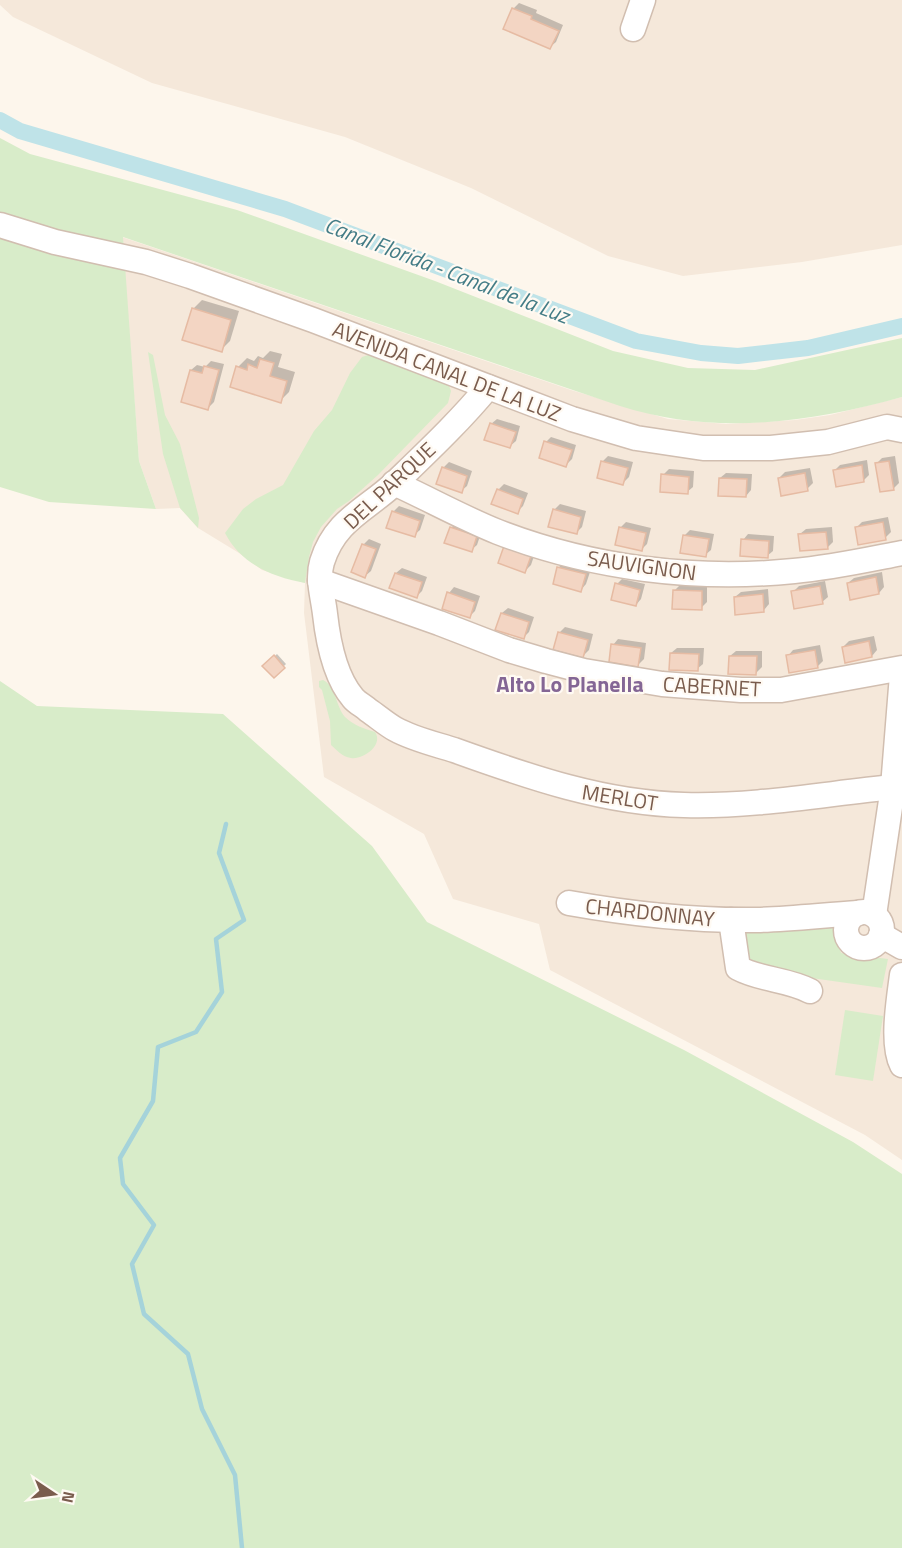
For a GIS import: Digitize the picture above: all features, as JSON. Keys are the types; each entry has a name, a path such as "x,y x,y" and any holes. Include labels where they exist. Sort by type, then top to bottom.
{"street":[{"path":"633,29 643,0"},
{"name":"AVENIDA CANAL DE LA LUZ","path":"0,225 44,239 146,262 190,276 314,320 604,430 636,438 703,448 737,449 800,446 857,436 887,427 902,430"},
{"name":"DEL PARQUE","path":"354,699 339,671 328,640 320,581 322,562 340,528 358,510 374,501 394,483 488,387"},
{"name":"SAUVIGNON","path":"394,483 497,531 535,544 612,564 652,570 764,574 826,567 902,553"},
{"name":"CABERNET","path":"320,581 537,658 584,671 662,684 741,690 781,690 902,668"},
{"path":"902,675 897,791 871,921 902,947"},
{"name":"MERLOT","path":"354,699 396,730 536,780 608,797 673,804 719,805 897,791"},
{"name":"CHARDONNAY","path":"569,903 649,915 731,920 871,921"},
{"name":"CHARDONNAY","path":"731,920 738,968 750,975 801,986 810,991"},
{"path":"902,975 897,1033 898,1056 902,1065"}],"shaded area":[{"path":"0,0 902,0 902,245 802,262 683,276 608,256 471,188 345,137 152,83 13,17 0,5"},
{"path":"122,237 571,390 668,419 726,424 795,420 830,415 902,397 902,1160 865,1135 550,970 539,924 453,899 424,834 324,777 304,613 305,583 262,570 198,528 180,508 156,509 139,461"}],"green space":[{"path":"0,138 30,154 237,210 435,281 613,351 688,368 755,370 902,338 902,397 832,414 761,422 691,421 655,415 620,406 123,237 139,461 156,509 49,502 0,487"},
{"path":"148,352 153,355 165,415 180,444 199,518 198,528 180,508 163,454"},
{"path":"374,353 449,386 451,391 448,403 378,475 337,509 321,527 313,542 305,583 269,573 240,553 225,533 243,509 256,499 283,485 314,431 332,410 350,373 362,357"},
{"path":"323,680 331,687 345,717 375,732 377,742 375,746 361,757 348,757 331,745 330,721 322,690 319,687 319,681"},
{"path":"0,681 37,706 223,714 372,846 427,922 684,1050 853,1142 902,1174 902,1548 0,1548"},
{"path":"832,922 841,953 888,959 882,988 762,971 747,963 743,933"},
{"path":"845,1010 883,1016 873,1081 835,1075"}],"building":[{"path":"512,8 559,31 550,49 503,29"},
{"path":"192,308 231,320 222,352 182,340"},
{"path":"260,359 274,363 270,376 287,381 281,403 230,387 236,366 247,370 248,364 257,368"},
{"path":"204,366 219,370 208,410 181,402 190,370 202,373"},
{"path":"490,423 516,432 510,448 484,440"},
{"path":"544,441 572,450 566,467 539,458"},
{"path":"601,461 628,468 623,485 597,478"},
{"path":"889,461 894,490 880,492 875,463"},
{"path":"862,465 864,482 836,487 833,470"},
{"path":"442,467 467,476 462,493 436,484"},
{"path":"805,473 808,491 781,496 778,478"},
{"path":"661,474 689,477 688,494 660,492"},
{"path":"719,478 747,479 746,497 718,496"},
{"path":"497,489 523,499 518,514 491,504"},
{"path":"553,509 581,517 577,534 548,527"},
{"path":"392,511 420,521 415,537 386,528"},
{"path":"883,522 886,540 858,545 855,527"},
{"path":"450,527 477,536 472,552 444,543"},
{"path":"619,527 646,533 642,551 615,545"},
{"path":"826,532 828,549 800,551 798,534"},
{"path":"683,535 709,539 706,557 680,553"},
{"path":"741,539 769,541 768,558 740,556"},
{"path":"362,544 376,549 365,578 351,572"},
{"path":"504,546 531,556 525,573 498,563"},
{"path":"557,567 586,574 581,592 553,584"},
{"path":"395,573 422,582 417,598 389,588"},
{"path":"876,577 879,594 850,600 847,583"},
{"path":"615,583 640,590 636,606 611,600"},
{"path":"820,586 823,604 794,609 791,591"},
{"path":"673,590 702,591 702,610 672,609"},
{"path":"447,592 475,602 470,618 442,609"},
{"path":"763,594 764,612 735,615 734,597"},
{"path":"501,613 529,622 524,639 495,630"},
{"path":"558,632 588,640 583,658 553,650"},
{"path":"869,641 872,657 845,663 842,647"},
{"path":"611,644 641,648 638,667 609,662"},
{"path":"815,650 818,668 789,673 786,655"},
{"path":"670,653 699,654 698,671 669,670"},
{"path":"274,655 285,668 274,678 262,666"},
{"path":"729,656 757,656 756,675 728,674"}],"waterway":[{"name":"Canal Florida - Canal de la Luz","path":"0,120 20,131 285,209 636,341 701,353 738,356 808,348 902,326"},
{"path":"226,824 219,853 244,920 216,939 222,992 196,1032 158,1047 153,1101 120,1158 123,1184 154,1225 132,1264 144,1314 188,1354 202,1409 235,1475 242,1548"}],"district":[{"name":"Alto Lo Planella","path":"570,684"}]}
